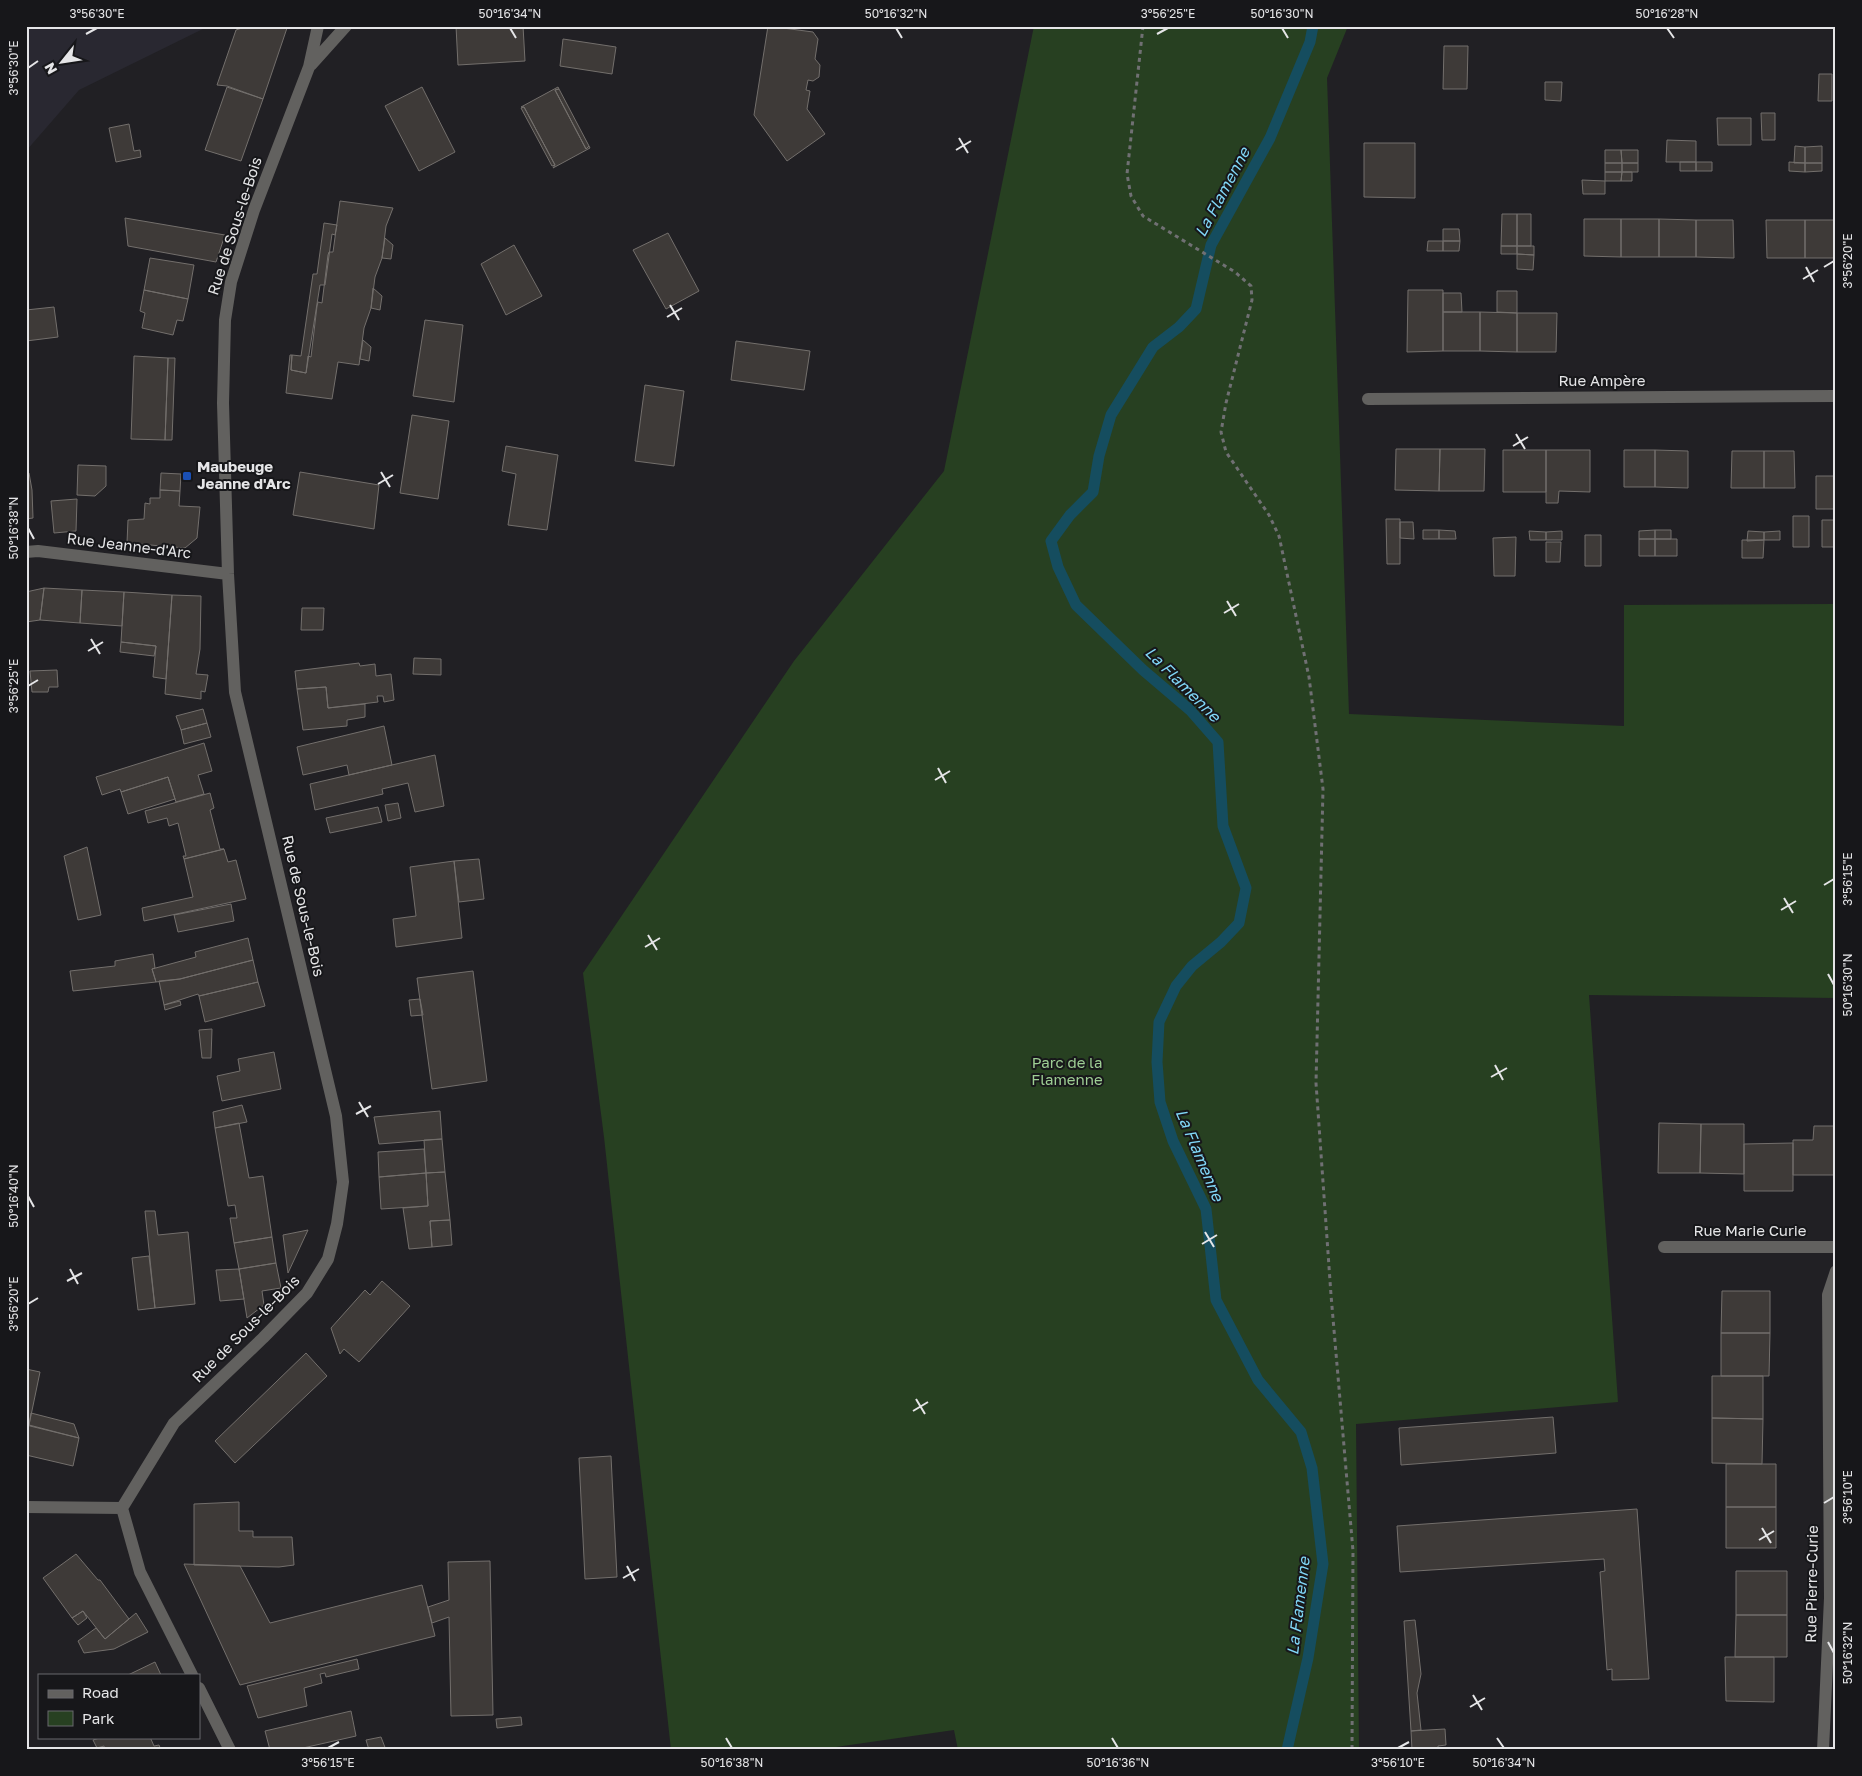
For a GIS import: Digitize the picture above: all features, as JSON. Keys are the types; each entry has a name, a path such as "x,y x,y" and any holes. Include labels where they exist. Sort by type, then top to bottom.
{"street":[{"name":"Rue de Sous-le-Bois","path":"122,1508 174,1422 263,1338 307,1293 328,1259 337,1224 343,1182 336,1116 235,692 228,574 223,403 225,320 231,282 254,210 310,67 318,26"},
{"name":"Rue de Sous-le-Bois","path":"310,67 346,26"},
{"name":"Rue Ampère","path":"1368,398 1836,396"},
{"name":"Rue Jeanne-d'Arc","path":"26,552 38,551 228,574"},
{"name":"Rue Marie Curie","path":"1664,1247 1836,1247"},
{"name":"Rue Pierre-Curie","path":"1822,1750 1833,1598 1827,1313 1828,1295 1836,1271"},
{"path":"26,1507 122,1508 140,1572 191,1674"},
{"path":"200,1690 230,1750"}],"path":[{"path":"1143,26 1127,174 1131,196 1143,216 1229,269 1251,286 1252,300 1226,403 1221,432 1226,452 1269,515 1279,536 1309,677 1323,789 1316,1084 1331,1295 1353,1551 1352,1750"}],"shaded area":[{"path":"26,26 209,26 79,90 26,151"}],"green space":[{"name":"Parc de la Flamenne","path":"1034,26 1348,26 1327,78 1349,714 1624,726 1624,605 1836,604 1836,998 1589,995 1618,1402 1356,1424 1359,1750 958,1750 954,1730 815,1750 671,1750 604,1137 583,973 794,661 944,471"}],"building":[{"path":"248,26 287,28 263,99 227,86 217,85 236,30"},
{"path":"456,26 523,26 525,61 458,65"},
{"path":"768,26 813,32 818,39 815,59 820,65 819,77 813,81 808,80 806,90 810,91 807,109 825,134 787,161 754,115"},
{"path":"563,39 616,47 612,74 560,66"},
{"path":"1444,46 1468,46 1467,89 1443,89"},
{"path":"1819,74 1832,74 1832,101 1818,101"},
{"path":"1545,82 1562,82 1561,101 1545,100"},
{"path":"227,87 263,99 241,161 205,150"},
{"path":"422,87 455,152 419,171 385,106"},
{"path":"558,87 559,89 555,90 586,149 589,146 590,148 553,168 555,165 524,107 521,107"},
{"path":"559,89 589,146 586,149 555,90"},
{"path":"524,107 555,165 552,166 521,108"},
{"path":"1761,113 1775,113 1775,140 1762,140"},
{"path":"1717,118 1751,118 1751,145 1718,145"},
{"path":"129,124 134,151 140,150 141,157 116,162 109,128"},
{"path":"1667,140 1696,141 1696,162 1666,162"},
{"path":"1364,143 1415,143 1415,198 1364,197"},
{"path":"1795,146 1805,147 1805,163 1794,163"},
{"path":"1822,146 1822,163 1805,163 1805,147"},
{"path":"1605,150 1621,150 1622,163 1605,163"},
{"path":"1621,150 1638,150 1638,163 1622,163"},
{"path":"1680,162 1696,162 1696,171 1680,171"},
{"path":"1696,162 1712,162 1712,171 1696,171"},
{"path":"1789,162 1805,163 1805,172 1789,171"},
{"path":"1605,163 1622,163 1622,172 1605,172"},
{"path":"1622,163 1638,163 1638,172 1622,172"},
{"path":"1805,163 1822,163 1822,171 1805,172"},
{"path":"1605,172 1622,172 1621,181 1605,181"},
{"path":"1622,172 1632,172 1632,181 1621,181"},
{"path":"1582,180 1605,181 1605,194 1583,194"},
{"path":"340,201 393,208 386,226 382,258 375,277 371,308 364,328 359,365 338,362 332,399 286,393 290,355 292,355 291,370 306,373 308,356 311,357 317,306 318,302 322,303 328,255 329,252 333,252"},
{"path":"1502,214 1517,214 1517,246 1501,246"},
{"path":"1517,214 1531,214 1531,246 1517,246"},
{"path":"125,218 225,235 216,262 128,246"},
{"path":"1584,219 1621,219 1621,257 1584,256"},
{"path":"1621,219 1659,219 1659,257 1621,257"},
{"path":"1659,219 1696,220 1696,257 1659,257"},
{"path":"1696,220 1733,220 1734,258 1696,257"},
{"path":"1766,220 1805,220 1805,258 1767,258"},
{"path":"1805,220 1836,220 1836,258 1805,258"},
{"path":"324,223 337,225 335,235 332,234 325,285 320,285 306,373 291,370 292,355 301,356 313,274 317,274"},
{"path":"1443,229 1459,229 1460,241 1443,241"},
{"path":"668,233 699,291 666,309 633,250"},
{"path":"385,238 393,245 391,259 382,258"},
{"path":"1428,241 1443,241 1443,251 1427,251"},
{"path":"1443,241 1460,241 1459,251 1443,251"},
{"path":"514,245 542,296 506,315 481,264"},
{"path":"1501,246 1517,246 1517,254 1501,254"},
{"path":"1517,246 1534,246 1534,255 1517,254"},
{"path":"1517,254 1534,255 1533,270 1517,269"},
{"path":"150,258 194,265 188,299 144,290"},
{"path":"373,288 382,296 380,310 371,308"},
{"path":"144,290 188,299 183,321 177,320 173,335 142,328 145,313 140,311"},
{"path":"1408,290 1443,290 1443,351 1407,352"},
{"path":"1497,291 1517,291 1517,313 1497,312"},
{"path":"1443,293 1461,293 1462,312 1443,312"},
{"path":"54,307 58,337 26,341 26,310"},
{"path":"1443,312 1480,312 1480,351 1443,351"},
{"path":"1480,312 1517,313 1517,352 1480,351"},
{"path":"1517,313 1557,313 1556,352 1517,352"},
{"path":"425,320 463,325 454,402 413,396"},
{"path":"363,340 371,347 369,361 360,359"},
{"path":"736,341 810,351 804,390 731,380"},
{"path":"134,356 168,358 165,440 131,439"},
{"path":"168,358 175,358 172,440 165,440"},
{"path":"645,385 684,391 674,466 635,461"},
{"path":"412,415 449,421 438,499 400,493"},
{"path":"506,446 558,455 547,530 508,525 516,474 502,471"},
{"path":"1396,449 1440,449 1439,491 1395,490"},
{"path":"1440,449 1485,449 1484,491 1439,491"},
{"path":"1503,450 1546,450 1546,492 1503,492"},
{"path":"1546,450 1590,450 1590,492 1559,491 1558,503 1546,503"},
{"path":"1624,450 1655,450 1655,487 1624,487"},
{"path":"1655,450 1688,451 1688,488 1655,487"},
{"path":"1732,451 1764,451 1764,488 1731,488"},
{"path":"1764,451 1794,451 1795,488 1764,488"},
{"path":"78,465 106,466 106,486 95,496 77,495"},
{"path":"300,472 379,485 374,529 293,515"},
{"path":"26,473 29,473 32,490 33,518 26,519"},
{"path":"161,473 181,474 180,491 160,490"},
{"path":"1816,476 1836,476 1836,509 1816,509"},
{"path":"160,490 180,491 179,506 200,507 197,538 185,548 127,543 128,520 144,519 145,503 150,504 150,498 160,498"},
{"path":"77,499 76,531 54,533 51,501"},
{"path":"1793,516 1809,516 1809,547 1793,547"},
{"path":"1386,519 1400,519 1400,564 1387,564"},
{"path":"1822,520 1836,520 1836,547 1822,547"},
{"path":"1400,522 1413,522 1414,539 1400,538"},
{"path":"1423,530 1439,530 1439,539 1423,539"},
{"path":"1439,530 1455,531 1456,539 1439,539"},
{"path":"1655,530 1655,539 1639,539 1639,531"},
{"path":"1655,530 1671,530 1671,539 1655,539"},
{"path":"1529,531 1546,532 1546,540 1530,540"},
{"path":"1562,531 1562,540 1546,540 1546,532"},
{"path":"1748,531 1764,532 1764,540 1747,541"},
{"path":"1780,531 1780,540 1764,540 1764,532"},
{"path":"1585,535 1601,535 1601,566 1585,566"},
{"path":"1516,537 1515,576 1494,576 1493,538"},
{"path":"1639,539 1655,539 1655,556 1639,556"},
{"path":"1655,539 1677,539 1677,556 1655,556"},
{"path":"1742,540 1764,540 1763,558 1742,558"},
{"path":"1546,542 1561,542 1560,562 1546,562"},
{"path":"44,588 82,590 80,623 40,620"},
{"path":"44,588 40,620 26,622 26,592"},
{"path":"82,590 124,592 122,626 80,623"},
{"path":"124,592 172,595 166,679 153,677 156,646 121,642"},
{"path":"172,595 201,596 200,649 196,674 208,675 205,692 201,691 201,699 165,694"},
{"path":"302,608 324,608 323,630 301,630"},
{"path":"121,642 156,646 154,656 120,652"},
{"path":"414,658 441,659 441,675 413,674"},
{"path":"359,663 360,666 375,664 376,676 391,674 394,700 384,702 383,696 377,696 378,702 328,708 326,687 297,689 295,671"},
{"path":"57,670 58,687 49,687 48,692 32,692 30,671"},
{"path":"326,687 328,708 365,704 365,717 347,720 347,726 303,730 297,689"},
{"path":"203,709 207,723 181,730 176,716"},
{"path":"207,723 211,737 184,744 181,730"},
{"path":"384,726 392,765 349,775 347,765 303,775 297,747"},
{"path":"204,743 212,771 198,775 204,794 176,802 168,777 121,792 120,789 102,795 96,777"},
{"path":"435,755 444,806 415,812 408,783 382,789 383,794 315,810 310,784"},
{"path":"168,777 175,799 128,814 121,792"},
{"path":"210,793 214,808 210,810 220,849 224,849 184,859 183,856 186,856 178,823 169,826 167,818 148,823 145,811"},
{"path":"398,803 401,818 388,821 385,805"},
{"path":"378,807 382,822 330,833 326,818"},
{"path":"87,847 101,915 78,920 64,856"},
{"path":"224,849 228,862 236,860 246,899 144,921 142,908 193,897 184,859"},
{"path":"479,859 484,899 459,902 454,861"},
{"path":"454,861 462,938 396,947 393,919 416,916 410,867"},
{"path":"231,904 234,921 178,932 174,915"},
{"path":"248,938 253,960 180,979 156,982 152,969 196,957 195,952"},
{"path":"153,954 155,968 152,969 156,982 73,991 70,971 115,966 115,961"},
{"path":"253,960 258,982 199,996 198,994 164,1005 159,981 180,979"},
{"path":"473,971 487,1081 432,1089 417,978"},
{"path":"258,982 265,1006 205,1022 199,996"},
{"path":"420,999 423,1015 411,1016 409,1000"},
{"path":"180,1001 181,1005 165,1010 164,1005"},
{"path":"212,1029 211,1058 202,1058 199,1030"},
{"path":"274,1052 281,1089 222,1101 217,1076 240,1071 238,1059"},
{"path":"242,1105 247,1122 215,1128 213,1112"},
{"path":"440,1111 442,1139 379,1144 374,1117"},
{"path":"239,1123 249,1178 263,1176 272,1237 234,1243 230,1218 237,1218 235,1205 228,1206 215,1128"},
{"path":"1659,1123 1701,1124 1700,1173 1658,1173"},
{"path":"1701,1124 1744,1124 1744,1174 1700,1173"},
{"path":"1814,1126 1836,1126 1836,1175 1793,1175 1793,1140 1813,1140"},
{"path":"442,1139 445,1172 426,1173 424,1140"},
{"path":"1793,1143 1793,1191 1744,1191 1744,1144"},
{"path":"424,1149 426,1173 379,1177 378,1152"},
{"path":"445,1172 450,1220 430,1221 432,1247 409,1249 403,1208 428,1206 426,1173"},
{"path":"426,1173 428,1206 381,1209 379,1177"},
{"path":"145,1211 155,1211 158,1235 188,1232 195,1304 155,1308"},
{"path":"450,1220 452,1245 432,1247 430,1221"},
{"path":"308,1230 288,1273 283,1235"},
{"path":"272,1237 276,1263 239,1269 234,1243"},
{"path":"149,1256 155,1308 138,1310 132,1258"},
{"path":"276,1263 281,1288 262,1291 264,1305 247,1318 239,1269"},
{"path":"239,1269 244,1299 220,1301 216,1270"},
{"path":"382,1281 410,1306 359,1362 344,1349 340,1354 331,1328 365,1290 370,1295"},
{"path":"1722,1291 1770,1291 1770,1333 1721,1333"},
{"path":"1721,1333 1770,1333 1769,1376 1721,1376"},
{"path":"306,1353 327,1376 235,1463 215,1441"},
{"path":"26,1369 40,1372 29,1425 26,1425"},
{"path":"1712,1376 1763,1376 1763,1419 1712,1418"},
{"path":"31,1413 74,1424 79,1438 29,1425"},
{"path":"1553,1417 1556,1453 1401,1465 1399,1428"},
{"path":"1712,1418 1763,1419 1762,1464 1712,1463"},
{"path":"26,1425 79,1438 73,1466 26,1455"},
{"path":"611,1456 617,1577 585,1579 579,1458"},
{"path":"1726,1464 1776,1464 1776,1507 1726,1507"},
{"path":"239,1502 239,1531 253,1531 253,1537 292,1537 294,1565 279,1567 194,1565 194,1504"},
{"path":"1726,1507 1776,1507 1776,1548 1726,1548"},
{"path":"1637,1509 1649,1679 1612,1680 1612,1669 1607,1670 1600,1572 1605,1571 1604,1559 1400,1572 1397,1526"},
{"path":"76,1554 100,1580 129,1619 105,1639 83,1611 72,1618 43,1578"},
{"path":"490,1561 493,1715 451,1716 449,1617 432,1623 428,1607 449,1600 448,1562"},
{"path":"184,1564 240,1566 270,1623 422,1585 435,1636 240,1685"},
{"path":"1736,1571 1787,1571 1787,1615 1736,1615"},
{"path":"83,1611 87,1618 78,1625 72,1618"},
{"path":"136,1613 148,1632 114,1649 84,1653 78,1641 96,1628 105,1639"},
{"path":"1736,1615 1787,1615 1787,1657 1735,1657"},
{"path":"1415,1620 1421,1674 1417,1693 1421,1730 1411,1731 1404,1621"},
{"path":"1725,1657 1774,1657 1774,1702 1726,1701"},
{"path":"357,1659 359,1669 326,1677 325,1673 320,1674 322,1683 304,1688 307,1706 258,1718 247,1686"},
{"path":"155,1662 161,1674 130,1674"},
{"path":"351,1711 356,1736 294,1750 270,1750 265,1731"},
{"path":"521,1717 522,1725 497,1728 496,1719"},
{"path":"1445,1729 1446,1745 1438,1746 1438,1750 1412,1750 1411,1731"},
{"path":"381,1737 386,1750 369,1750 366,1740"},
{"path":"100,1738 150,1738 154,1746 159,1745 161,1750 105,1750 104,1746 97,1748 93,1740"}],"waterway":[{"name":"La Flamenne","path":"1287,1750 1308,1658 1323,1564 1312,1468 1301,1432 1258,1380 1216,1300 1206,1209 1173,1141 1160,1102 1157,1062 1159,1022 1176,986 1192,966 1221,942 1239,923 1246,888 1223,826 1218,742 1190,710 1143,670 1076,605 1058,567 1051,541 1070,515 1093,492 1099,456 1111,415 1153,347 1179,327 1196,309 1211,245 1270,138 1310,42 1313,26"}],"place":[{"name":"Maubeuge Jeanne d'Arc","path":"187,476"}]}
